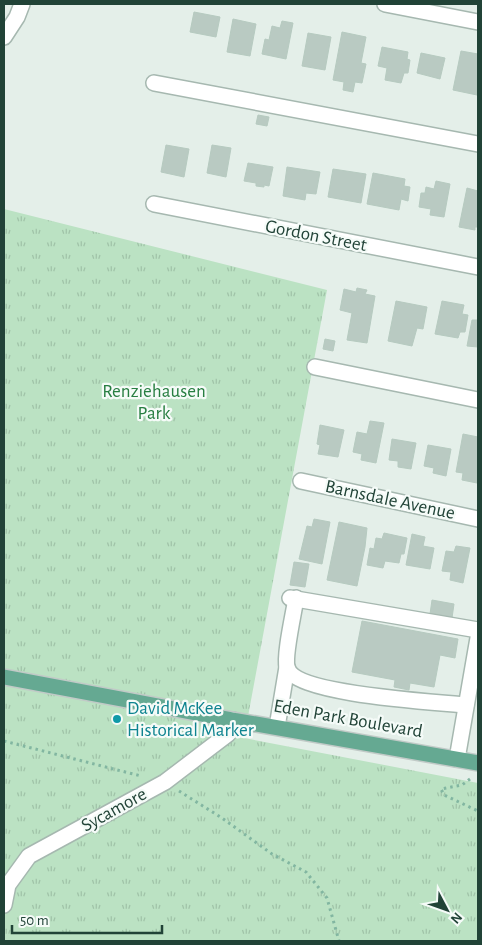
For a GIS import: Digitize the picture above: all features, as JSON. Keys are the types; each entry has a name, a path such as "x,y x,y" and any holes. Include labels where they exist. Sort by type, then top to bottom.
{"main road":[{"name":"Eden Park Boulevard","path":"4,676 233,720 477,762"}],"street":[{"path":"4,37 17,17 22,4"},
{"path":"385,4 478,22"},
{"path":"154,83 478,144"},
{"name":"Gordon Street","path":"154,204 478,268"},
{"path":"315,367 478,400"},
{"name":"Barnsdale Avenue","path":"301,482 478,519"},
{"path":"277,727 287,667 293,598 478,630"},
{"path":"457,759 478,638"},
{"path":"287,667 293,675 307,683 348,693 466,705"},
{"name":"Sycamore","path":"4,905 8,885 29,856 165,782 228,734 233,720"}],"path":[{"path":"4,741 165,782 222,818 272,854 306,872 326,898 339,941"},
{"path":"477,762 471,778 462,786 441,789 444,795 478,811"}],"green space":[{"name":"Renziehausen Park","path":"4,209 327,290 244,738 478,783 478,941 4,941"}],"building":[{"path":"194,12 220,17 216,37 190,32"},
{"path":"233,19 256,24 250,56 227,52"},
{"path":"282,21 293,23 286,59 262,54 265,39 269,40 272,26 280,28"},
{"path":"342,32 366,37 361,63 366,64 362,83 355,82 353,92 343,90 344,82 333,80"},
{"path":"308,33 331,37 325,70 302,66"},
{"path":"382,47 408,52 407,59 410,60 408,73 404,73 401,83 385,80 387,68 378,66"},
{"path":"461,51 478,54 477,95 453,90"},
{"path":"421,53 445,58 440,79 417,73"},
{"path":"258,115 269,117 267,126 256,124"},
{"path":"166,145 189,149 184,177 161,172"},
{"path":"212,145 231,148 226,177 207,173"},
{"path":"248,163 273,167 269,186 256,186 256,183 244,181"},
{"path":"287,167 320,172 316,194 306,193 305,200 283,196"},
{"path":"333,169 366,174 361,203 328,197"},
{"path":"373,173 405,179 404,186 410,187 408,201 401,199 399,210 367,204"},
{"path":"436,181 450,184 444,217 430,215 431,209 419,207 421,193 425,193 426,187 434,189"},
{"path":"467,188 478,191 478,227 475,227 475,230 459,227"},
{"path":"357,288 367,290 365,294 375,296 367,343 347,340 352,313 340,310 344,289 356,292"},
{"path":"396,301 427,307 423,329 417,328 412,346 388,341"},
{"path":"442,301 464,305 462,314 468,315 465,332 460,332 458,338 435,334"},
{"path":"472,320 478,320 478,347 467,346"},
{"path":"325,339 335,341 333,351 323,349"},
{"path":"370,421 384,423 376,463 361,460 362,454 353,452 357,432 367,434"},
{"path":"320,425 344,430 338,457 318,454 320,445 317,444"},
{"path":"463,434 478,437 477,483 462,480 463,473 456,472"},
{"path":"392,439 416,443 411,469 398,467 398,461 389,460"},
{"path":"428,445 451,449 446,476 433,473 434,468 424,466"},
{"path":"314,519 330,522 322,564 299,559 307,526 312,527"},
{"path":"339,522 367,528 357,586 327,580"},
{"path":"384,533 407,538 404,554 401,554 399,563 385,561 383,568 367,565 370,548 374,549 376,538 382,539"},
{"path":"412,534 425,537 423,546 434,548 430,569 406,565"},
{"path":"456,546 470,548 463,583 450,580 451,572 442,571 446,551 454,552"},
{"path":"294,562 309,564 305,587 290,585"},
{"path":"432,600 454,604 452,618 430,614"},
{"path":"362,621 458,639 455,658 440,655 434,687 410,683 409,690 394,687 395,680 352,672"}],"place":[{"name":"David McKee Historical Marker","path":"117,719"}]}
